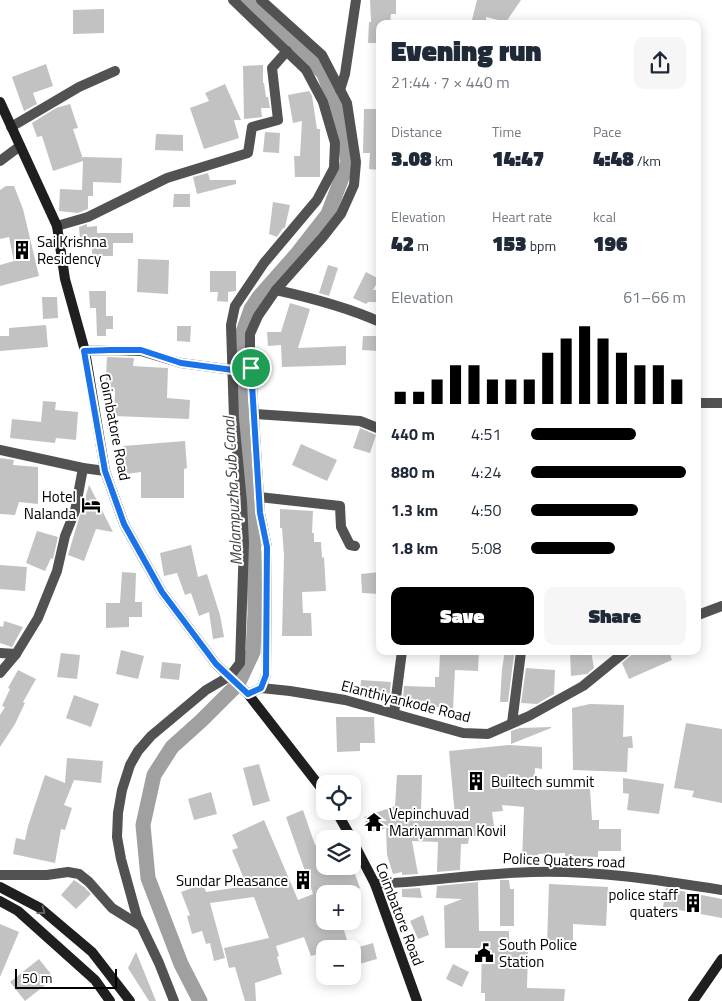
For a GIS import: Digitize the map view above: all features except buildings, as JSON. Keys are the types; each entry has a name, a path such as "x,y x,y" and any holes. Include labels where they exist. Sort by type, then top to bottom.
{"main road":[{"name":"Coimbatore Road","path":"0,102 57,226 65,279 84,351 105,471 124,524 162,592 216,664 248,694 316,781"},
{"name":"Coimbatore Road","path":"361,857 375,884 417,1001"},
{"path":"0,887 40,908 92,952 130,1001"},
{"path":"0,901 18,911 95,980 110,1001"},
{"path":"692,1001 722,959"}],"street":[{"path":"174,1001 137,916 122,859 117,837 118,813 122,790 130,765 138,751 151,736 206,690 230,676 240,663 244,543 234,419 231,325 235,306 264,263 317,200 334,168 335,143 323,102 306,70 233,0"},
{"path":"261,0 322,56 347,103 353,132 356,162 354,185 340,214 323,237 276,290 258,316 250,334 260,513 267,547 266,675 261,688"},
{"path":"340,90 345,74 356,0"},
{"path":"57,226 88,217 167,178 248,154 252,127 278,120 272,68 287,51"},
{"path":"11,127 79,87 115,70"},
{"path":"0,161 20,146"},
{"path":"276,290 361,313 376,320"},
{"path":"84,351 141,350 181,363 233,370 251,368"},
{"path":"701,403 722,403"},
{"path":"255,414 360,421 376,427"},
{"path":"0,450 105,471"},
{"path":"0,673 16,654 38,618 57,570 65,536 75,511 83,468"},
{"path":"259,497 340,506 342,527 350,545 355,546"},
{"path":"701,614 722,606"},
{"path":"0,653 16,654"},
{"path":"394,713 401,655"},
{"path":"512,723 520,655"},
{"path":"611,655 612,663"},
{"name":"Elanthiyankode Road","path":"248,694 261,688 290,690 345,700 463,733 488,734 529,716 583,686 621,655"},
{"path":"0,874 47,875 68,872 79,874 89,882 112,908 142,927"},
{"name":"Police Quaters road","path":"375,884 442,879 488,873 534,872 582,873 638,878 722,890"}],"waterway":[{"name":"Malampuzha Sub Canal","path":"200,1001 181,964 148,878 143,825 154,775 172,747 238,684 253,652 255,613 254,555 241,338 251,309 259,297 296,255 328,214 348,162 343,127 324,74 303,51 246,0"}],"place":[{"name":"Sai Krishna Residency","path":"22,250"},
{"name":"Hotel Nalanda","path":"91,505"},
{"name":"Builtech summit","path":"476,781"},
{"name":"Vepinchuvad Mariyamman Kovil","path":"374,822"},
{"name":"Sundar Pleasance","path":"303,880"},
{"name":"police staff quaters","path":"693,903"},
{"name":"South Police Station","path":"484,953"}],"route":[{"path":"141,350 181,363 233,370 251,368 260,513 267,547 267,642 266,675 261,688 248,694 216,664 162,592 124,524 105,471 84,351 141,350"}]}
